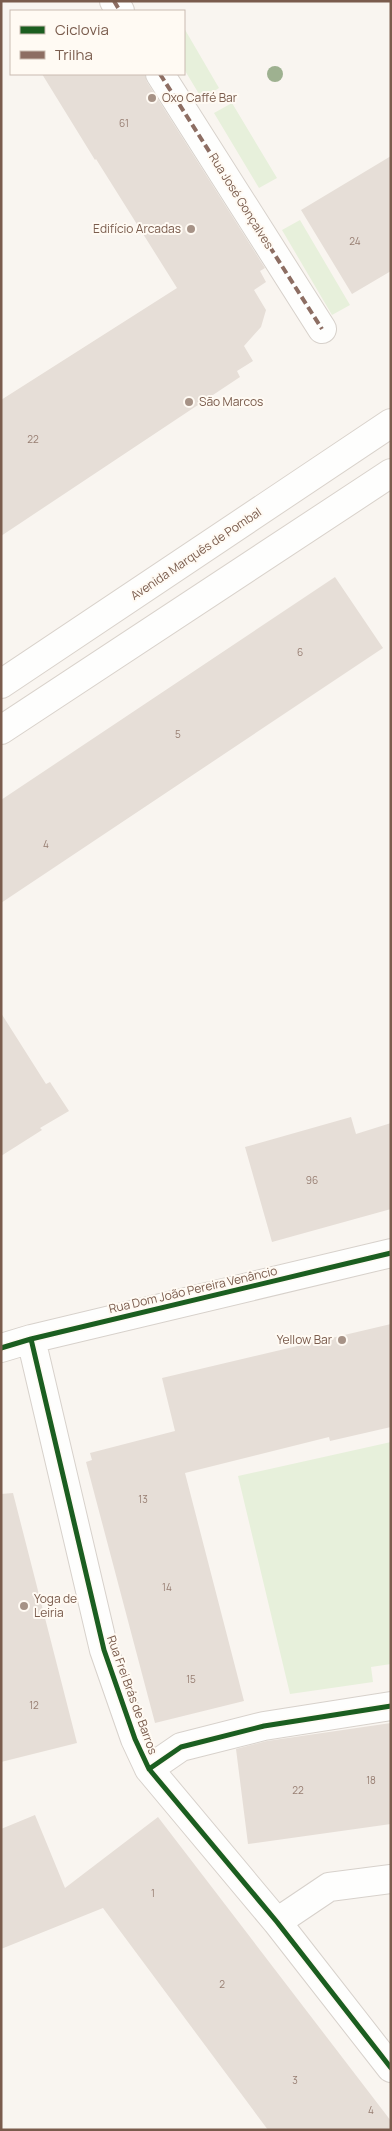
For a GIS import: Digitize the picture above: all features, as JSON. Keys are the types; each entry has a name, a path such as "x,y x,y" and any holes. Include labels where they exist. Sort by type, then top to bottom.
{"street":[{"name":"Rua José Gonçalves","path":"161,75 322,329"},
{"name":"Avenida Marquês de Pombal","path":"1,684 391,423"},
{"path":"1,730 391,474"},
{"name":"Rua Dom João Pereira Venâncio","path":"1,1348 31,1339 391,1254"},
{"name":"Rua Frei Brás de Barros","path":"31,1339 104,1650 135,1739 149,1769 277,1922 391,2068"},
{"path":"149,1769 181,1747 264,1726 391,1706"},
{"path":"277,1922 329,1887 391,1878"}],"green space":[{"path":"185,30 219,88 202,99 185,71"},
{"path":"232,103 277,178 259,188 214,113"},
{"path":"300,220 350,305 332,315 282,230"},
{"path":"391,1442 391,1664 371,1667 373,1682 290,1694 238,1476"}],"building":[{"path":"43,75 145,75 147,82 265,268 260,271 266,282 254,290 266,310 261,327 244,346 253,361 237,371 240,377 1,536 1,400 177,288"},
{"path":"391,156 391,271 352,294 301,210"},
{"path":"335,577 383,648 1,903 1,800"},
{"path":"1,1013 46,1084 50,1082 69,1111 40,1128 42,1130 1,1156"},
{"path":"351,1117 356,1134 391,1123 391,1209 272,1242 245,1147"},
{"path":"391,1324 391,1427 330,1441 329,1437 185,1473 244,1701 155,1723 86,1462 92,1460 90,1453 175,1431 162,1378"},
{"path":"13,1493 77,1743 1,1762 1,1494"},
{"path":"391,1723 391,1824 248,1844 236,1749 267,1741"},
{"path":"35,1815 65,1888 158,1817 391,2121 391,2130 268,2130 103,1908 1,1949 1,1829"}],"marked path":[{"path":"114,1 119,10"},
{"path":"161,75 322,329"}],"cycle path":[{"path":"1,1348 31,1339 391,1253"},
{"path":"31,1339 104,1650 135,1739 149,1769 277,1922 391,2068"},
{"path":"149,1769 181,1747 264,1726 391,1706"}],"place":[{"name":"Oxo Caffé Bar","path":"152,98"},
{"name":"Edifício Arcadas","path":"191,229"},
{"name":"São Marcos","path":"189,402"},
{"name":"Yellow Bar","path":"342,1340"},
{"name":"Yoga de Leiria","path":"24,1606"}]}
